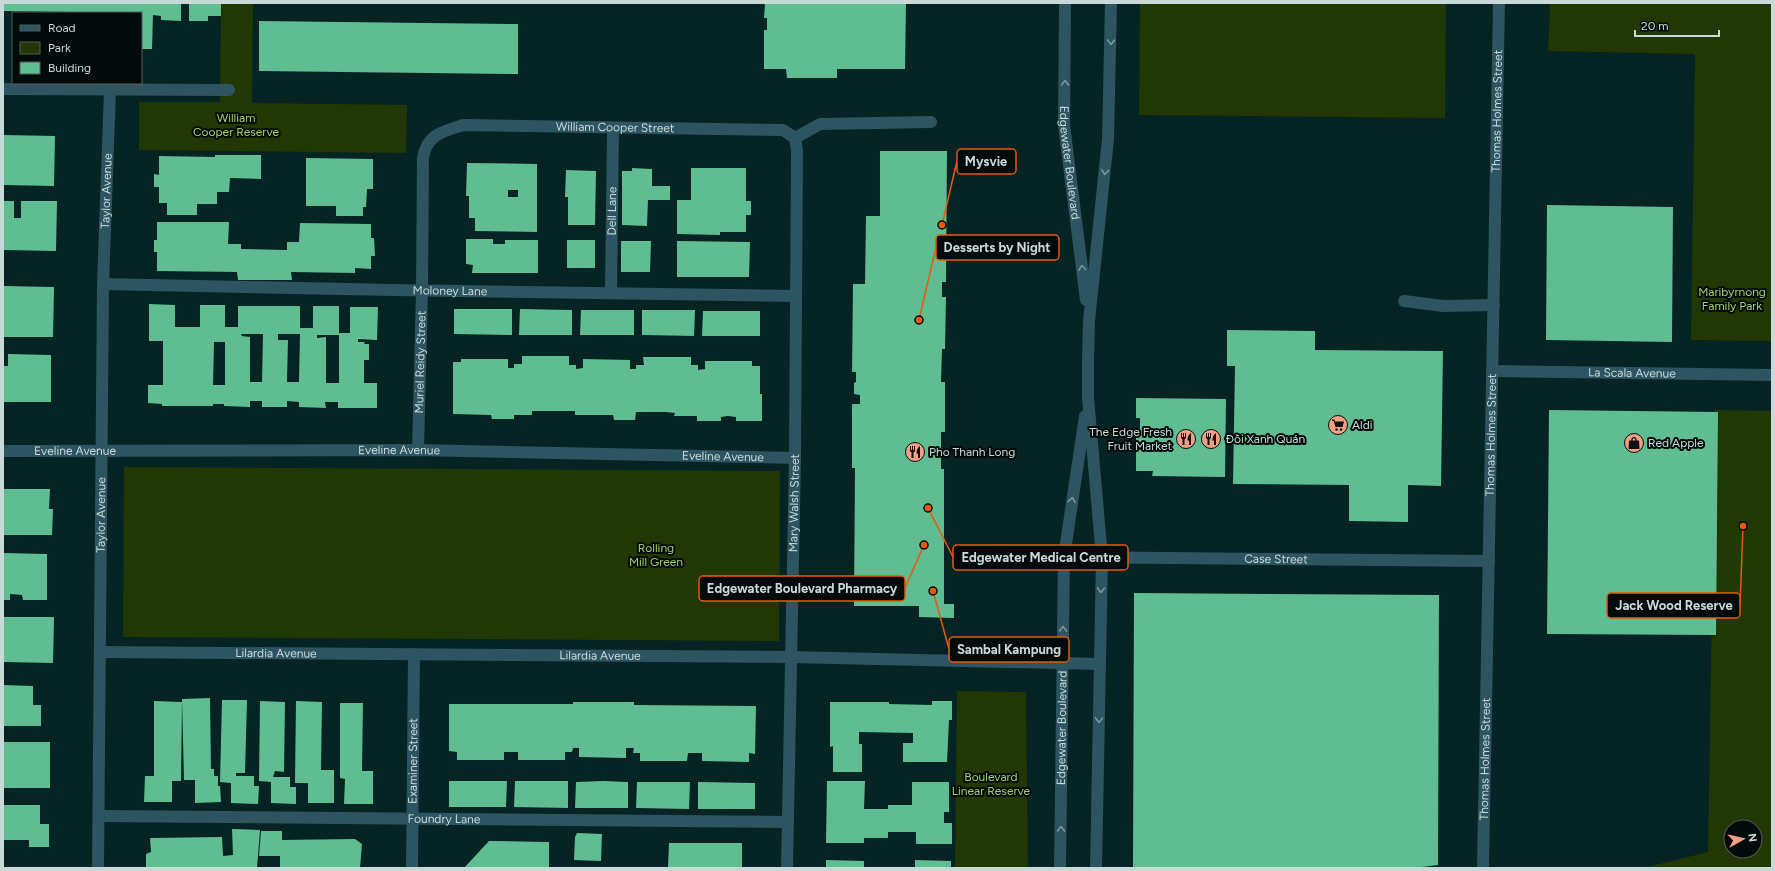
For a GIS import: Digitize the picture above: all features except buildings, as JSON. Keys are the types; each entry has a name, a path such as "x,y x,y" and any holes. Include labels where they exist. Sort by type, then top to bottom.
{"street":[{"name":"Edgewater Boulevard","path":"1065,3 1064,125 1089,321"},
{"name":"Edgewater Boulevard","path":"1096,868 1102,558 1088,397 1089,321 1108,139 1112,3"},
{"name":"Thomas Holmes Street","path":"1483,868 1499,3"},
{"path":"3,89 229,90"},
{"name":"Taylor Avenue","path":"98,868 103,284 110,90"},
{"path":"794,138 820,124 931,122"},
{"name":"William Cooper Street","path":"435,134 462,125 783,130 794,138"},
{"name":"Dell Lane","path":"611,293 613,128"},
{"name":"Muriel Reidy Street","path":"418,450 422,290 423,158 425,148 435,134"},
{"name":"Mary Walsh Street","path":"787,868 795,458 797,150 794,138"},
{"name":"Moloney Lane","path":"103,284 796,296"},
{"path":"1404,301 1443,306 1494,304"},
{"name":"La Scala Avenue","path":"1492,372 1772,375"},
{"name":"Edgewater Boulevard","path":"1060,868 1064,557 1088,397"},
{"name":"Eveline Avenue","path":"3,451 102,452 418,450 795,458"},
{"name":"Case Street","path":"1064,557 1489,560"},
{"name":"Lilardia Avenue","path":"100,652 790,657 1100,664"},
{"name":"Examiner Street","path":"412,868 414,654"},
{"name":"Foundry Lane","path":"99,816 788,822"}],"green space":[{"name":"William Cooper Reserve","path":"221,3 253,3 252,103 407,105 406,153 139,150 139,102 220,102"},
{"path":"1140,3 1446,3 1445,118 1139,115"},
{"name":"Maribyrnong Family Park","path":"1550,3 1772,3 1772,341 1691,340 1695,54 1548,51"},
{"path":"1715,410 1772,411 1772,868 1643,868 1708,852"},
{"name":"Rolling Mill Green","path":"124,467 780,471 779,641 123,637"},
{"name":"Boulevard Linear Reserve","path":"957,691 1026,692 1028,868 955,868"}],"place":[{"name":"Mysvie","path":"942,225"},
{"name":"Desserts by Night","path":"919,320"},
{"name":"Aldi","path":"1338,425"},
{"name":"The Edge Fresh Fruit Market","path":"1186,439"},
{"name":"Đồi Xanh Quán","path":"1211,439"},
{"name":"Red Apple","path":"1634,443"},
{"name":"Pho Thanh Long","path":"915,452"},
{"name":"Edgewater Medical Centre","path":"928,508"},
{"name":"Jack Wood Reserve","path":"1743,526"},
{"name":"Edgewater Boulevard Pharmacy","path":"924,545"},
{"name":"Sambal Kampung","path":"933,591"}]}
